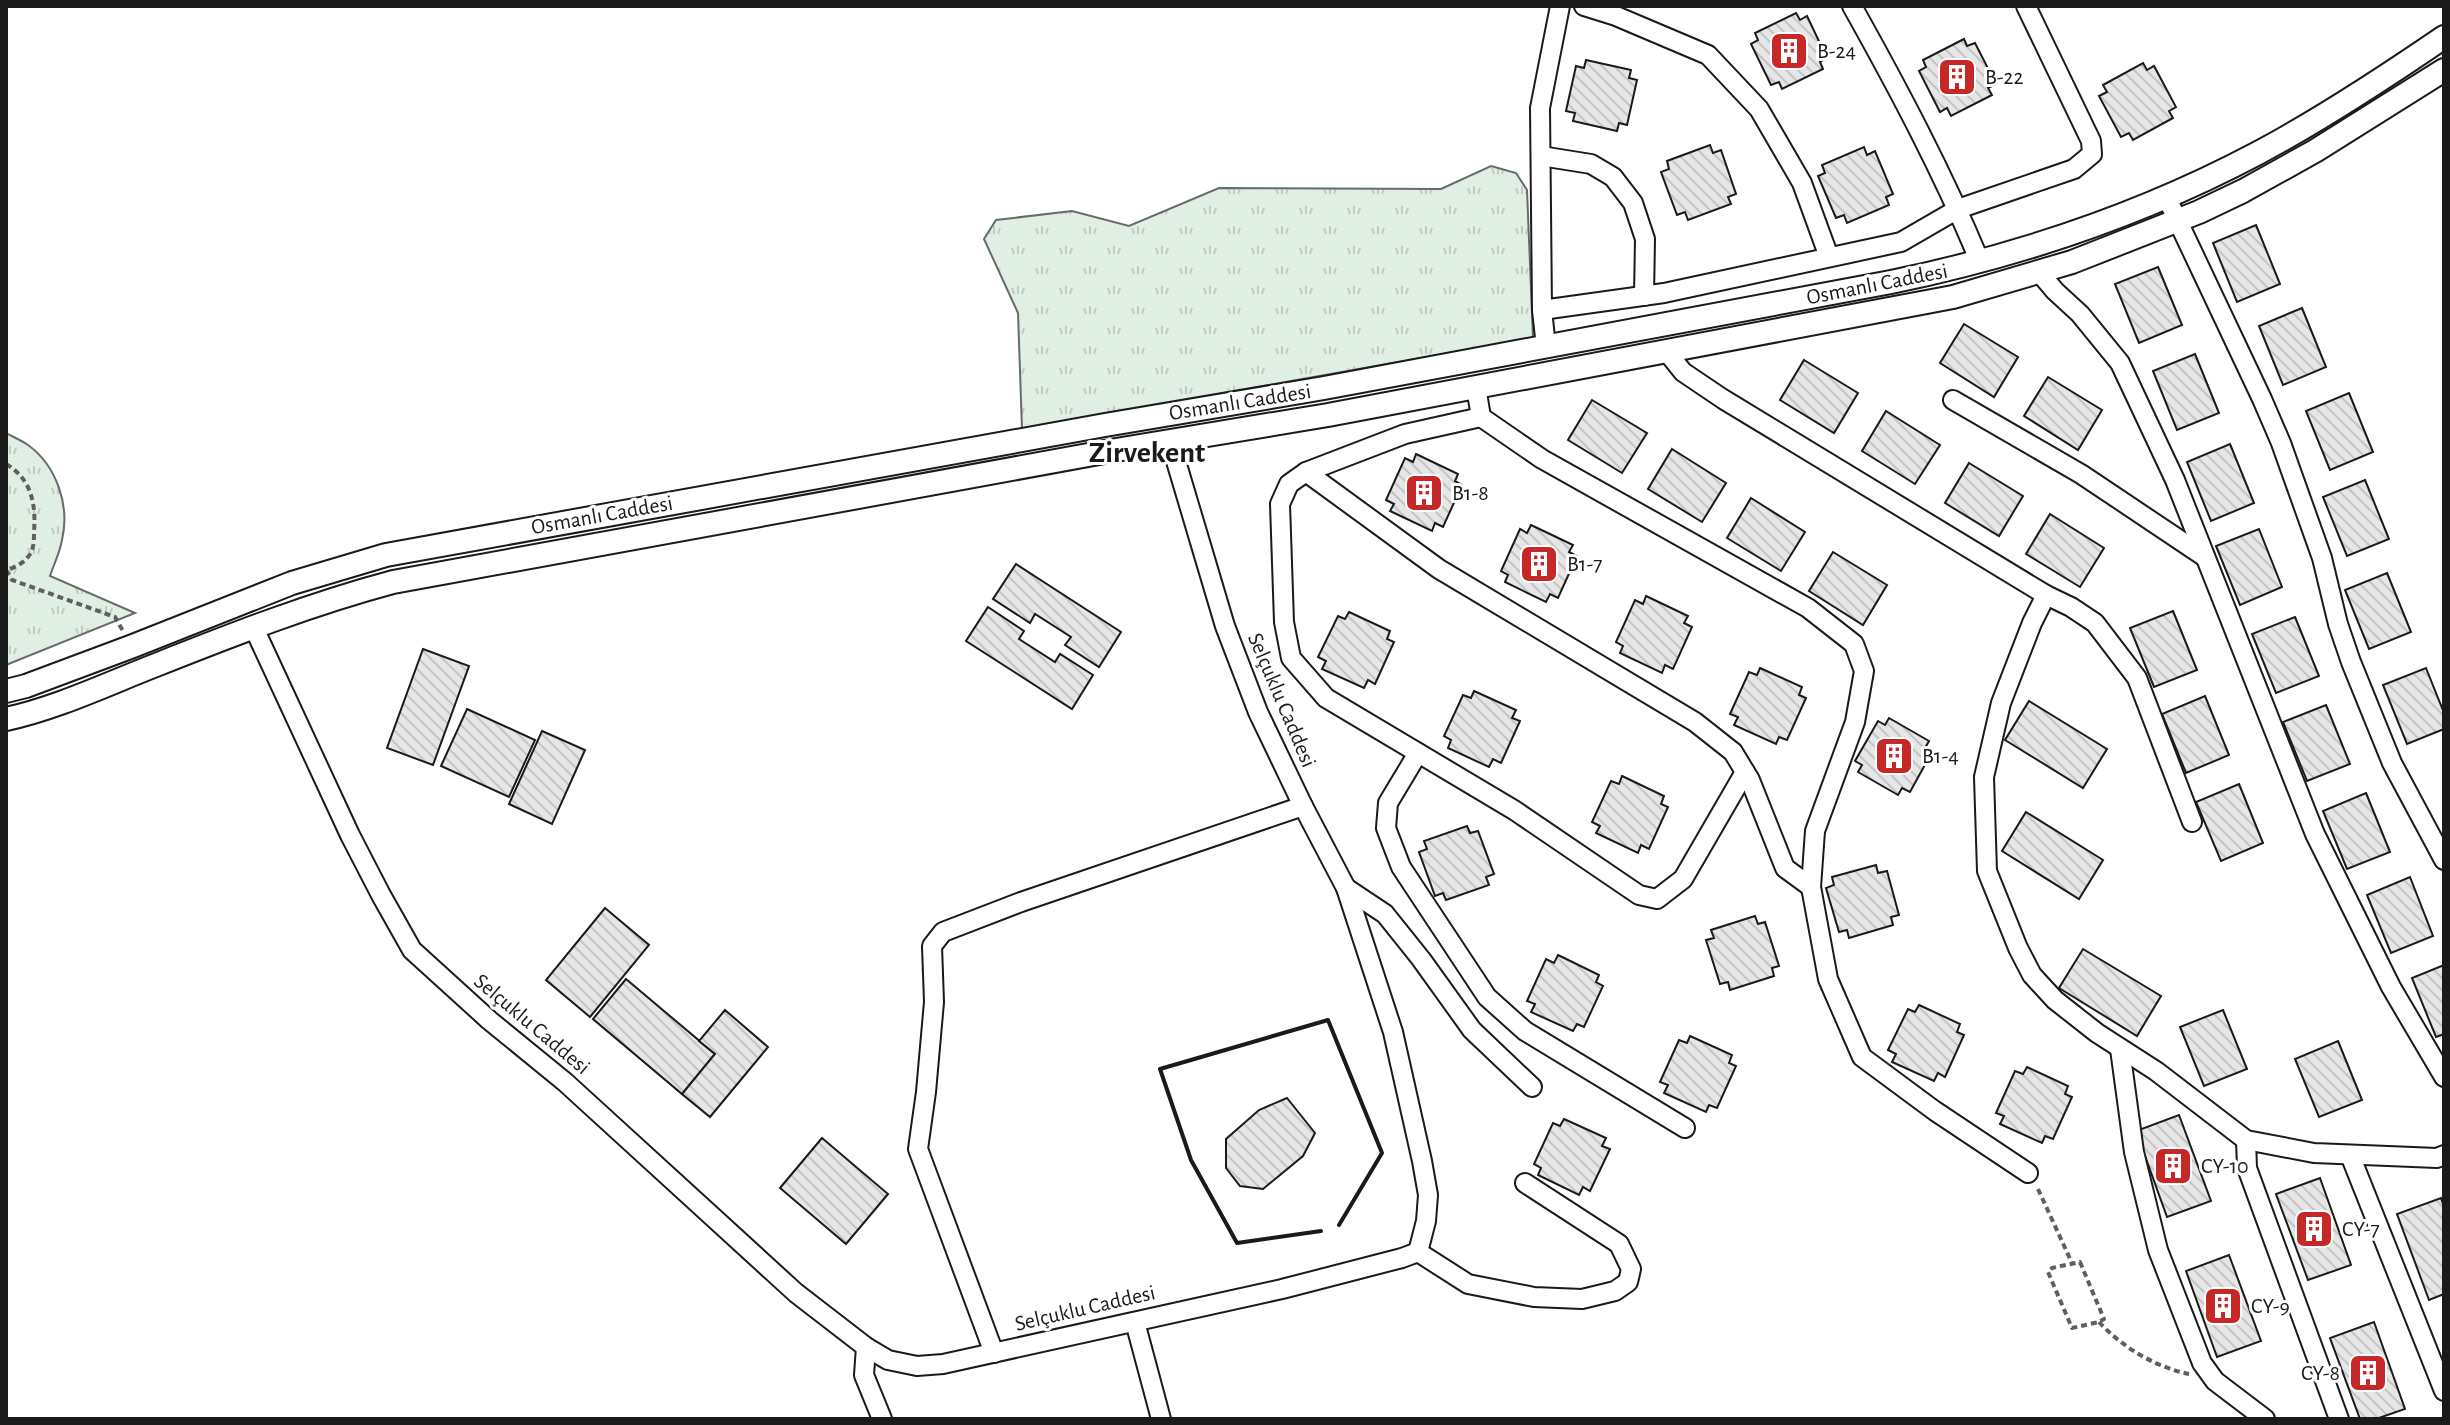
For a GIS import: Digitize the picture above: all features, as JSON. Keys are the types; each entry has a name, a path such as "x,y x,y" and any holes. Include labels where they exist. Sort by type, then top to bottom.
{"street":[{"path":"1546,347 1542,310 1540,108 1560,6"},
{"path":"1584,6 1616,16 1708,55 1759,109 1802,183 1829,257"},
{"path":"1852,6 1905,100 1980,262"},
{"path":"1542,310 1644,296 1901,242 1958,209 2074,169 2092,154 2091,141 2026,6"},
{"name":"Osmanlı Caddesi","path":"6,691 133,646 292,583 386,555 1471,361 1875,285 1980,262 2064,236 2232,167 2303,128 2444,37"},
{"name":"Osmanlı Caddesi","path":"6,719 100,687 253,626 335,598 405,579 1476,387 1953,297 2072,262 2243,191 2283,170 2444,70"},
{"path":"1541,156 1591,164 1613,177 1633,203 1645,239 1644,296"},
{"path":"2166,196 2281,443 2322,558 2351,662 2392,763 2444,860"},
{"path":"2039,272 2080,314 2120,363 2175,480 2315,834 2391,987 2444,1077"},
{"path":"1667,352 1683,372 1723,399 2095,623 2137,678 2192,822"},
{"path":"1471,361 1481,417 1542,459 1808,608 1854,644 1864,671 1855,722 1815,831 1811,887 1828,979 1862,1057 1935,1111 2028,1173"},
{"path":"1953,400 2081,474 2205,557"},
{"path":"1163,415 1170,441"},
{"path":"1481,417 1405,434 1306,472 1289,484 1280,504 1284,622 1291,658 1326,698 1514,810 1639,895 1657,899 1683,879 1745,772"},
{"name":"Selçuklu Caddesi","path":"253,626 350,835 412,950 489,1020 565,1082 796,1293 866,1347 888,1360 917,1366 943,1364 1282,1289 1402,1258 1418,1252 1426,1221 1428,1195 1393,1032 1346,888 1258,712 1225,626 1170,441"},
{"path":"1306,472 1439,569 1695,722 1733,752 1750,780 1785,868 1811,887"},
{"path":"2046,595 2001,703 1984,777 1987,871 2032,975 2055,1000 2120,1049 2156,1071 2246,1140 2314,1153 2437,1158 2444,1155"},
{"path":"242,603 253,626"},
{"path":"1418,753 1388,803 1386,828 1401,867 1487,997 1525,1031 1685,1128"},
{"path":"994,1353 918,1149 934,1002 932,946 943,932 1021,902 1303,806"},
{"path":"1346,888 1385,914 1472,1030 1532,1087"},
{"path":"2120,1049 2134,1152 2158,1250 2202,1363 2215,1381 2265,1419"},
{"path":"2246,1140 2247,1168 2339,1419"},
{"path":"2350,1155 2444,1391"},
{"path":"1418,1252 1468,1284 1534,1297 1582,1299 1615,1291 1628,1282 1631,1269 1619,1244 1525,1183"},
{"path":"1135,1322 1161,1419"},
{"path":"866,1347 864,1375 882,1419"}],"path":[{"path":"6,464 28,486 36,511 34,546 24,562 6,570 12,580 115,617 133,646"},
{"path":"2028,1173 2072,1263"},
{"path":"2080,1262 2104,1319 2099,1322 2069,1326 2048,1272 2052,1268 2080,1262"},
{"path":"2099,1322 2122,1344 2151,1361 2188,1374 2208,1371"}],"green space":[{"path":"1491,166 1516,173 1527,190 1533,338 1022,429 1018,313 984,239 996,220 1072,211 1129,226 1219,188 1441,189"},
{"path":"6,433 38,454 54,475 59,488 64,527 50,576 135,613 6,665"}],"building":[{"name":"B-24","path":"1796,13 1800,20 1807,16 1827,58 1820,62 1823,69 1782,89 1779,82 1771,85 1751,44 1758,40 1755,33"},
{"name":"B-22","path":"1964,39 1967,46 1975,43 1996,84 1988,88 1992,95 1951,116 1947,108 1940,112 1919,71 1926,67 1923,60"},
{"path":"1586,60 1631,70 1629,78 1637,80 1627,125 1619,123 1617,131 1573,121 1575,113 1566,111 1576,66 1584,68"},
{"path":"2143,63 2147,70 2154,66 2176,107 2169,111 2173,118 2133,140 2129,133 2121,137 2099,96 2107,92 2103,85"},
{"path":"1710,145 1713,153 1721,150 1736,194 1728,197 1731,204 1688,220 1685,212 1677,215 1661,172 1669,169 1667,161"},
{"path":"1864,147 1867,155 1875,151 1893,194 1886,197 1889,205 1847,223 1844,215 1836,218 1818,176 1825,173 1822,165"},
{"path":"2256,225 2280,284 2237,302 2213,243"},
{"path":"2158,267 2182,325 2139,343 2115,284"},
{"path":"2302,308 2326,367 2283,385 2259,326"},
{"path":"1964,324 2018,357 1994,397 1940,363"},
{"path":"2195,354 2219,413 2177,430 2153,371"},
{"path":"1804,360 1858,393 1834,433 1780,400"},
{"path":"2048,377 2102,410 2078,450 2024,416"},
{"path":"2349,393 2373,452 2330,470 2306,411"},
{"path":"1592,400 1647,433 1622,473 1568,440"},
{"path":"1886,411 1940,445 1915,484 1862,451"},
{"path":"2230,444 2254,503 2211,521 2187,462"},
{"path":"1672,449 1726,483 1702,522 1648,489"},
{"name":"B1-8","path":"1416,454 1458,474 1455,481 1462,485 1443,527 1435,523 1432,531 1390,511 1394,504 1386,500 1405,458 1413,462"},
{"path":"1969,463 2023,496 1999,536 1945,503"},
{"path":"2365,480 2389,539 2347,556 2323,497"},
{"path":"1751,498 1805,532 1781,571 1727,538"},
{"path":"2050,514 2104,548 2080,587 2026,554"},
{"name":"B1-7","path":"1531,525 1573,545 1569,552 1577,556 1558,598 1550,594 1546,602 1505,582 1508,575 1501,571 1520,529 1527,533"},
{"path":"2259,529 2282,587 2240,605 2216,546"},
{"path":"1833,552 1887,585 1863,625 1809,591"},
{"path":"1016,564 1121,632 1099,667 1065,645 1071,637 1035,614 1030,623 993,599"},
{"path":"2387,573 2411,632 2369,649 2345,590"},
{"path":"1646,596 1688,616 1684,623 1692,627 1673,669 1665,665 1662,673 1620,653 1623,646 1616,642 1635,600 1643,604"},
{"path":"988,607 1024,631 1019,639 1055,662 1060,654 1093,675 1072,709 966,641"},
{"path":"2173,611 2197,670 2154,687 2130,628"},
{"path":"1349,612 1390,631 1387,639 1394,642 1375,684 1368,680 1364,688 1322,669 1326,661 1318,657 1338,616 1345,619"},
{"path":"2295,617 2319,676 2276,693 2252,634"},
{"path":"423,649 469,666 433,765 387,748"},
{"path":"1760,668 1802,687 1799,695 1806,698 1787,740 1779,737 1776,744 1734,725 1738,717 1730,714 1749,672 1757,675"},
{"path":"2426,668 2444,713 2444,729 2407,744 2383,685"},
{"path":"1474,691 1516,710 1512,718 1520,721 1501,763 1493,759 1489,767 1448,748 1451,740 1444,736 1463,695 1471,698"},
{"path":"2205,696 2229,755 2186,773 2162,714"},
{"path":"2029,701 2107,749 2083,788 2005,740"},
{"path":"2326,705 2350,764 2307,781 2283,722"},
{"path":"467,709 535,740 509,797 441,766"},
{"name":"B1-4","path":"1889,718 1929,741 1925,748 1932,752 1910,792 1902,788 1898,795 1858,772 1862,765 1855,761 1878,721 1885,725"},
{"path":"542,731 585,750 552,824 509,804"},
{"path":"1622,776 1664,796 1661,804 1668,807 1649,849 1641,845 1638,853 1596,833 1600,826 1592,822 1611,781 1619,784"},
{"path":"2239,784 2263,843 2221,861 2196,802"},
{"path":"2366,793 2390,852 2347,869 2323,811"},
{"path":"2026,812 2103,860 2079,899 2002,851"},
{"path":"1467,826 1470,833 1478,831 1494,874 1486,877 1489,885 1446,900 1443,893 1435,896 1419,852 1427,849 1424,841"},
{"path":"1876,865 1878,873 1887,871 1899,915 1891,917 1893,925 1849,938 1847,930 1839,932 1826,888 1834,885 1832,877"},
{"path":"2410,877 2433,936 2391,953 2367,895"},
{"path":"605,908 649,945 590,1017 546,980"},
{"path":"1755,916 1758,924 1765,922 1779,966 1772,968 1774,976 1730,990 1728,982 1720,984 1706,940 1714,938 1711,930"},
{"path":"2083,949 2161,996 2137,1036 2059,988"},
{"path":"1558,955 1599,975 1596,982 1603,986 1584,1027 1577,1024 1573,1031 1531,1012 1535,1004 1527,1001 1546,959 1554,963"},
{"path":"2444,965 2444,1034 2436,1037 2412,978"},
{"path":"626,979 715,1054 682,1094 593,1019"},
{"path":"1919,1005 1960,1024 1957,1032 1964,1035 1945,1077 1938,1073 1934,1081 1892,1062 1896,1054 1888,1050 1908,1009 1915,1012"},
{"path":"725,1010 768,1047 710,1117 682,1094 715,1054 699,1041"},
{"path":"2223,1010 2247,1069 2204,1086 2180,1027"},
{"path":"1690,1036 1732,1055 1729,1063 1736,1066 1717,1108 1709,1105 1706,1112 1664,1093 1668,1085 1660,1082 1679,1040 1687,1043"},
{"path":"2338,1041 2362,1100 2319,1117 2295,1059"},
{"path":"2027,1067 2068,1086 2065,1094 2072,1097 2053,1139 2045,1136 2042,1143 2000,1124 2004,1116 1996,1113 2015,1071 2023,1074"},
{"path":"1287,1098 1315,1133 1303,1156 1263,1189 1240,1186 1226,1168 1226,1139 1259,1110"},
{"name":"CY-10","path":"2179,1115 2211,1201 2167,1217 2136,1131"},
{"path":"1564,1119 1606,1138 1602,1146 1610,1149 1590,1191 1583,1187 1579,1195 1538,1175 1541,1168 1534,1164 1553,1123 1560,1126"},
{"path":"822,1138 888,1194 846,1244 780,1188"},
{"name":"CY-7","path":"2320,1178 2351,1265 2308,1280 2276,1194"},
{"path":"2441,1198 2444,1207 2444,1294 2429,1300 2397,1214"},
{"name":"CY-9","path":"2229,1255 2261,1341 2217,1357 2186,1271"},
{"name":"CY-8","path":"2374,1322 2405,1409 2376,1419 2360,1419 2330,1338"}],"wall":[{"path":"1321,1231 1237,1243 1191,1160 1160,1069 1328,1020 1382,1153 1339,1225"}],"place":[{"name":"B-24","path":"1789,51"},
{"name":"B-22","path":"1957,77"},
{"name":"B1-8","path":"1424,493"},
{"name":"B1-7","path":"1539,564"},
{"name":"B1-4","path":"1894,756"},
{"name":"CY-10","path":"2173,1166"},
{"name":"CY-7","path":"2314,1229"},
{"name":"CY-9","path":"2223,1306"},
{"name":"CY-8","path":"2368,1373"}],"district":[{"name":"Zirvekent","path":"1147,453"}]}
